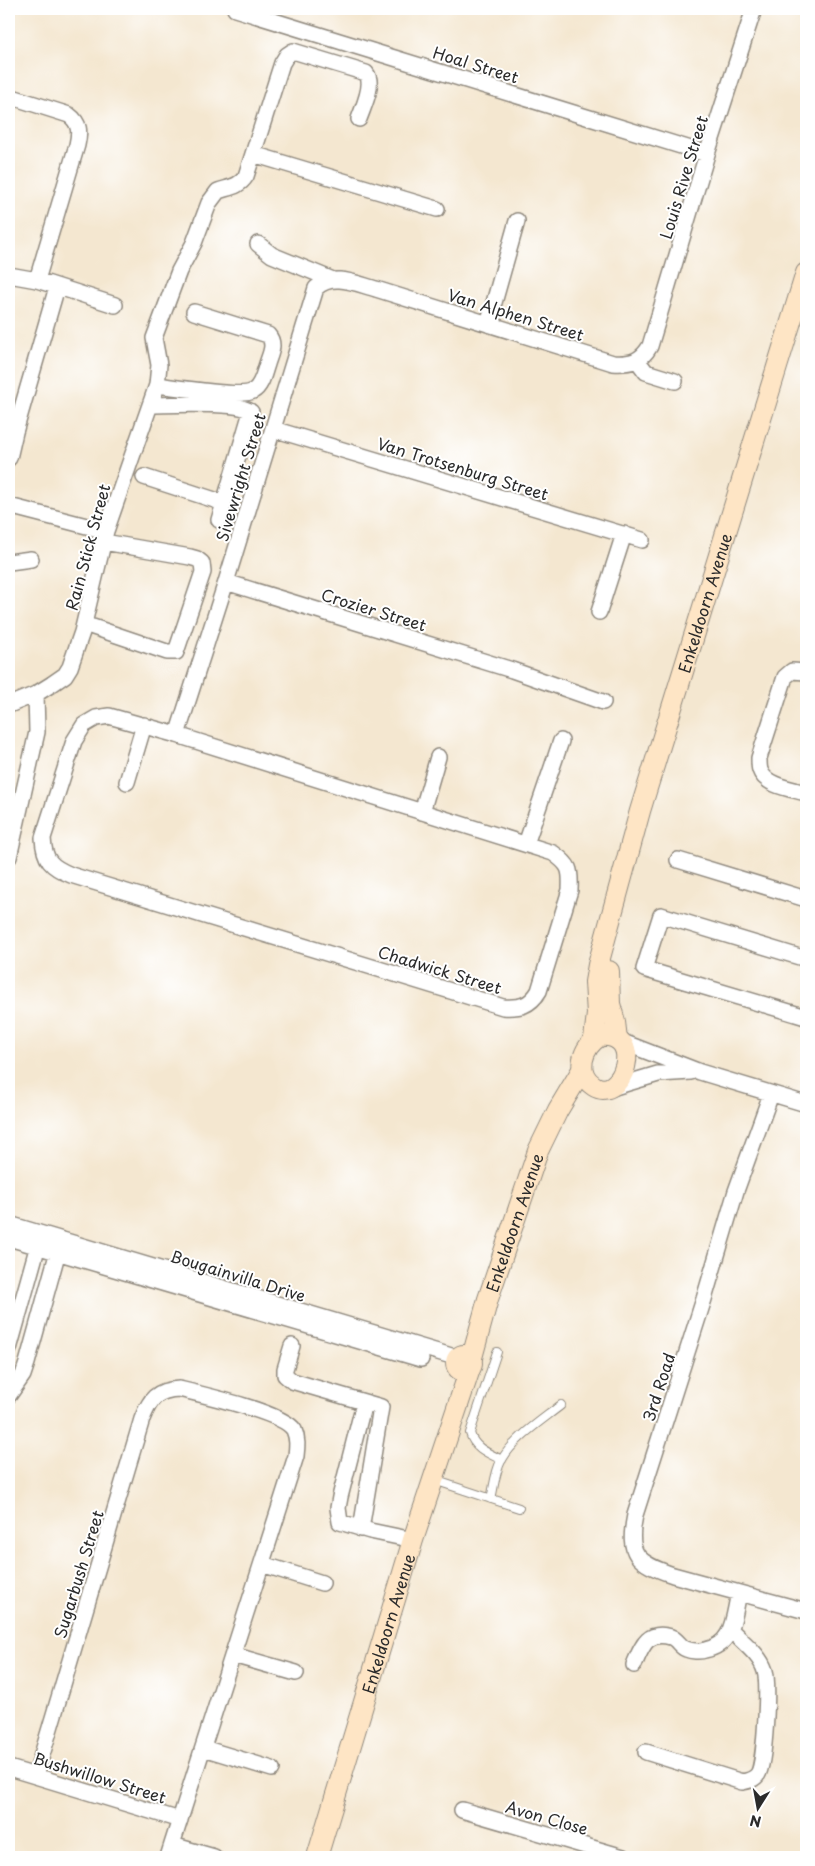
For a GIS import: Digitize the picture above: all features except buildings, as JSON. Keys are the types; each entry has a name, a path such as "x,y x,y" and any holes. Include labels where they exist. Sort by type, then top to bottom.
{"street":[{"name":"Hoal Street","path":"235,9 707,154"},
{"name":"Louis Rive Street","path":"641,358 650,346 707,154 754,9"},
{"path":"360,118 369,86 366,73 294,51 287,55 282,63 253,154 438,210"},
{"path":"9,96 69,115 79,126 77,145 37,280"},
{"name":"Rain Stick Street","path":"9,705 36,694 65,675 70,667 82,632 105,537 157,385 159,365 154,338 179,271 194,243 209,203 218,191 236,186 242,182 253,154"},
{"path":"488,324 517,221"},
{"path":"258,244 272,255 332,280"},
{"name":"Enkeldoorn Avenue","path":"317,1857 413,1540 461,1391 463,1363 476,1338 538,1151 558,1110 582,1070 583,1056 594,1039 597,1014 595,982 616,896 640,811 806,273"},
{"path":"9,275 37,280 115,305"},
{"name":"Van Alphen Street","path":"332,280 376,289 613,363 627,364 641,358"},
{"name":"Sivewright Street","path":"177,735 274,429 312,298 316,288 321,283 332,280"},
{"path":"9,458 12,430 57,287"},
{"path":"157,385 246,393 252,392 257,388 272,346 272,339 268,335 194,312"},
{"path":"641,358 646,372 653,376 675,381"},
{"path":"150,405 233,405 248,409 251,412 219,520"},
{"name":"Van Trotsenburg Street","path":"274,429 642,540"},
{"path":"144,477 224,503"},
{"path":"9,506 105,537 190,557 202,563 203,572 176,652 167,652 94,627"},
{"path":"600,612 624,534"},
{"path":"9,562 31,559"},
{"name":"Crozier Street","path":"226,582 512,670 603,702"},
{"path":"806,672 792,670 785,677 759,758 760,770 766,779 780,786 806,793"},
{"path":"9,857 37,732 36,694"},
{"name":"Chadwick Street","path":"109,716 144,725 526,844 553,853 566,862 570,876 570,890 539,990 534,999 525,1006 514,1008 494,1004 58,870 49,862 43,851 43,838 74,741 84,725 96,718 109,716"},
{"path":"127,782 144,725"},
{"path":"526,844 561,741"},
{"path":"422,812 438,757"},
{"path":"678,860 806,900"},
{"path":"806,959 661,915 644,970 806,1017"},
{"name":"Enkeldoorn Avenue","path":"558,1110 604,1089 620,1078 624,1071 626,1052 618,1040 609,993 608,934"},
{"path":"594,1039 606,1036 700,1072 806,1104"},
{"path":"582,1070 588,1080 604,1089 658,1074 700,1072"},
{"name":"3rd Road","path":"771,1094 736,1191 633,1527 632,1545 635,1552 647,1565 673,1575 806,1611"},
{"name":"Bougainvilla Drive","path":"9,1224 39,1241"},
{"name":"Bougainvilla Drive","path":"9,1238 39,1241 463,1363"},
{"path":"9,1349 39,1241"},
{"path":"9,1396 23,1375 59,1247"},
{"path":"292,1346 285,1369 285,1375 292,1381 381,1408 361,1529"},
{"name":"Sugarbush Street","path":"36,1776 142,1419 151,1401 157,1395 166,1390 179,1389 260,1411 285,1421 293,1429 298,1444 296,1456 262,1564"},
{"path":"364,1403 338,1508 340,1522 361,1529 413,1540"},
{"path":"214,1857 170,1851 262,1564 322,1583"},
{"path":"634,1665 643,1643 654,1636 673,1637 685,1649 701,1651 713,1648 726,1640 731,1630 739,1593"},
{"path":"646,1752 742,1782 751,1781 759,1773 764,1750 765,1671 758,1657 731,1630"},
{"path":"233,1655 296,1674"},
{"path":"203,1748 272,1769"},
{"name":"Bushwillow Street","path":"9,1768 180,1820"},
{"name":"Avon Close","path":"462,1810 622,1857"}],"lane":[{"path":"497,1352 470,1432 476,1446 502,1460"},
{"path":"491,1499 498,1468 502,1460 518,1441 561,1405"},
{"path":"432,1479 520,1508"}]}
